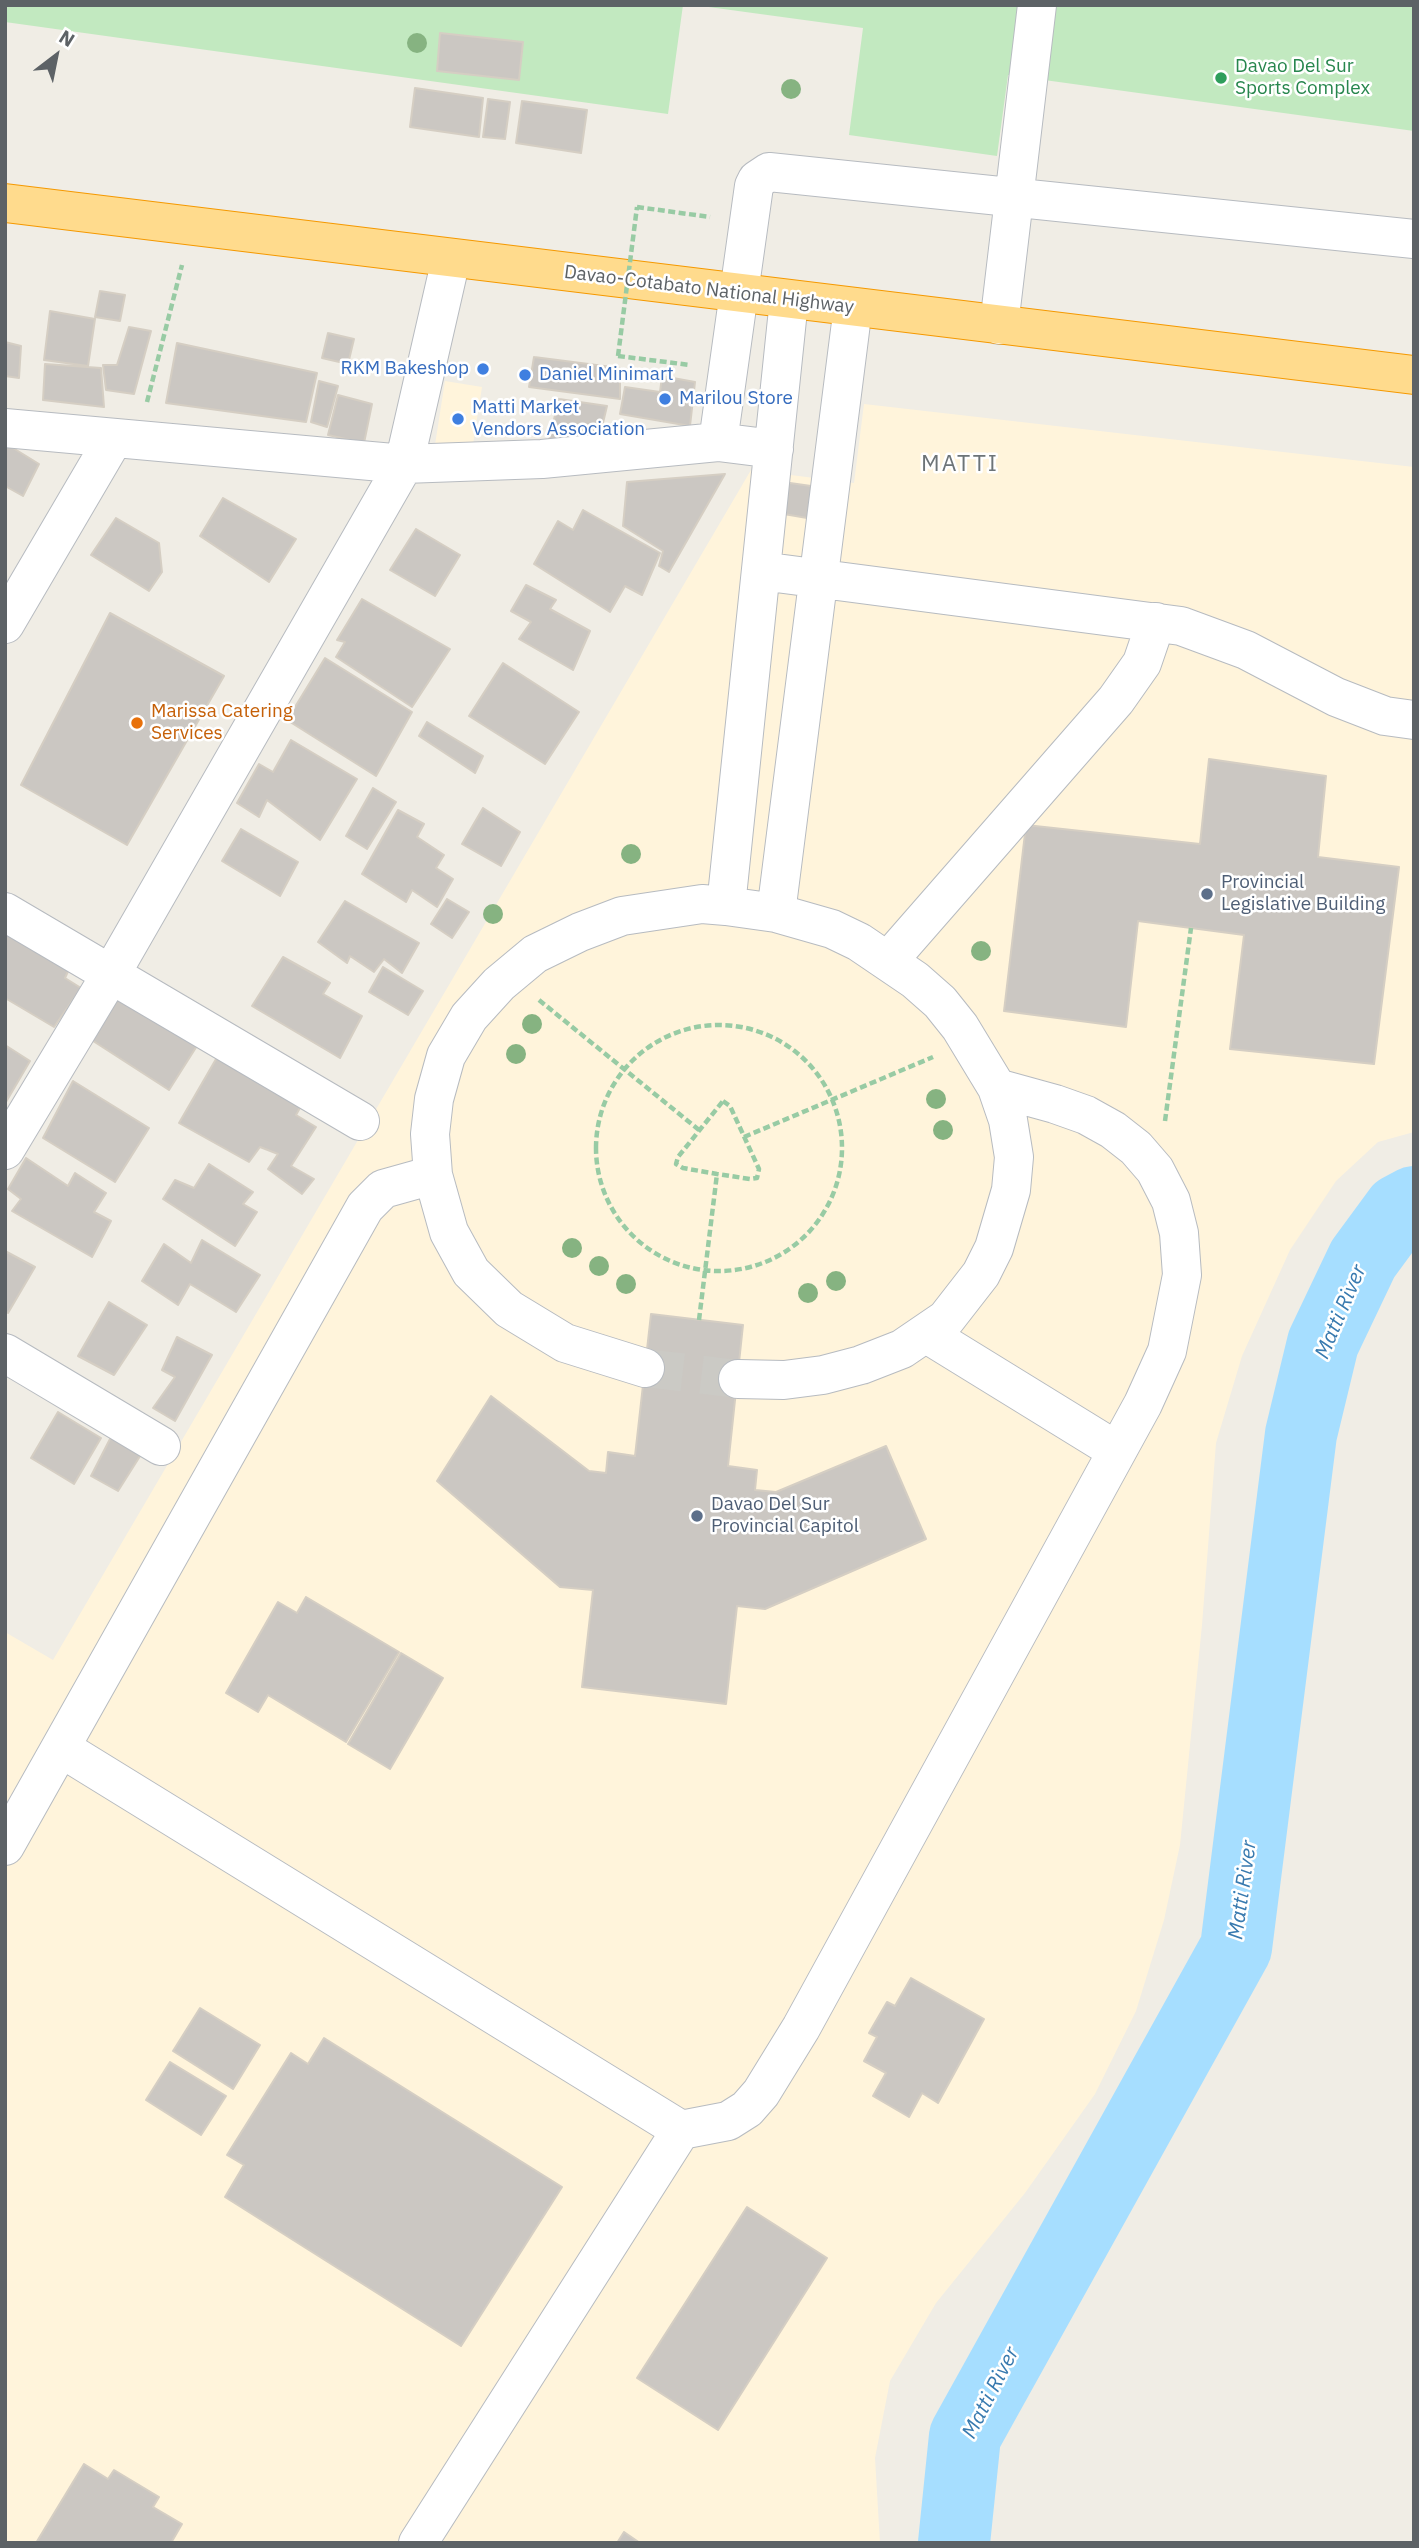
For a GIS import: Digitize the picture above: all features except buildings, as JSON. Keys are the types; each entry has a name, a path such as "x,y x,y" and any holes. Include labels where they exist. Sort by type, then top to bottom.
{"highway":[{"name":"Davao-Cotabato National Highway","path":"5,203 1414,375"}],"street":[{"path":"999,325 1037,5"},
{"path":"718,442 754,186 762,175 778,172 1414,239"},
{"path":"5,1150 111,974 404,464 451,259"},
{"path":"726,905 789,300"},
{"path":"776,913 853,307"},
{"path":"5,428 404,464 542,459 718,442 774,449"},
{"path":"5,624 120,438"},
{"path":"761,571 1181,626 1246,650 1336,697 1385,716 1414,720"},
{"path":"888,961 1116,700 1142,663 1156,622"},
{"path":"645,1368 565,1343 509,1309 471,1272 449,1232 433,1175 430,1134 433,1099 446,1056 469,1017 509,975 535,954 580,932 622,916 702,904 726,905 776,913 832,929 859,942 915,980 940,1002 969,1041 997,1088 1008,1120 1014,1157 1011,1190 994,1248 981,1274 947,1319 902,1349 823,1376 784,1380 738,1378"},
{"path":"5,912 360,1121"},
{"path":"61,1748 681,2130 728,2121 747,2109 761,2093 801,2028 1143,1404 1167,1351 1181,1276 1179,1233 1171,1202 1155,1170 1136,1148 1113,1130 1086,1115 997,1088"},
{"path":"5,1846 365,1207 383,1189 433,1175"},
{"path":"927,1334 1117,1451"},
{"path":"5,1353 161,1446"},
{"path":"418,2543 681,2130"}],"path":[{"path":"685,365 618,356 637,207 715,217"},
{"path":"120,438 149,399 192,227"},
{"path":"1155,1170 1166,1111 1191,928"},
{"path":"509,975 699,1130"},
{"path":"736,1027 757,1032 793,1051 809,1065 832,1100 842,1142 841,1163 834,1194 819,1222 787,1251 768,1261 727,1272 676,1263 649,1249 620,1220 602,1184 597,1164 598,1124 604,1104 624,1069 656,1042 695,1028 736,1027"},
{"path":"744,1137 969,1041"},
{"path":"725,1101 759,1169 758,1177 751,1179 717,1174 683,1168 676,1164 678,1157 699,1130 720,1103 725,1101"},
{"path":"699,1320 717,1174"}],"shaded area":[{"name":"Matti Market Vendors Association","path":"445,381 482,387 471,457 434,451"},
{"path":"864,404 1414,467 1414,1132 1378,1142 1336,1181 1290,1250 1242,1356 1216,1443 1202,1625 1180,1845 1164,1920 1136,2011 1095,2094 1025,2193 936,2303 890,2381 875,2458 880,2543 5,2543 5,1632 53,1660 751,470 854,483"}],"green space":[{"path":"5,5 683,5 668,114 5,22"},
{"name":"Davao Del Sur Sports Complex","path":"694,5 1414,5 1414,131 1008,75 997,156 849,135 863,28"}],"waterway":[{"name":"Matti River","path":"954,2543 965,2436 1236,1948 1301,1434 1323,1343 1363,1259 1399,1210 1414,1202"}],"tunnel":[{"path":"645,1368 738,1379"}],"place":[{"name":"Davao Del Sur Sports Complex","path":"1221,78"},
{"name":"RKM Bakeshop","path":"483,369"},
{"name":"Daniel Minimart","path":"525,375"},
{"name":"Marilou Store","path":"665,399"},
{"name":"Matti Market Vendors Association","path":"458,419"},
{"name":"Marissa Catering Services","path":"137,723"},
{"name":"Provincial Legislative Building","path":"1207,894"},
{"name":"Davao Del Sur Provincial Capitol","path":"697,1516"}],"district":[{"name":"MATTI","path":"960,464"}]}
